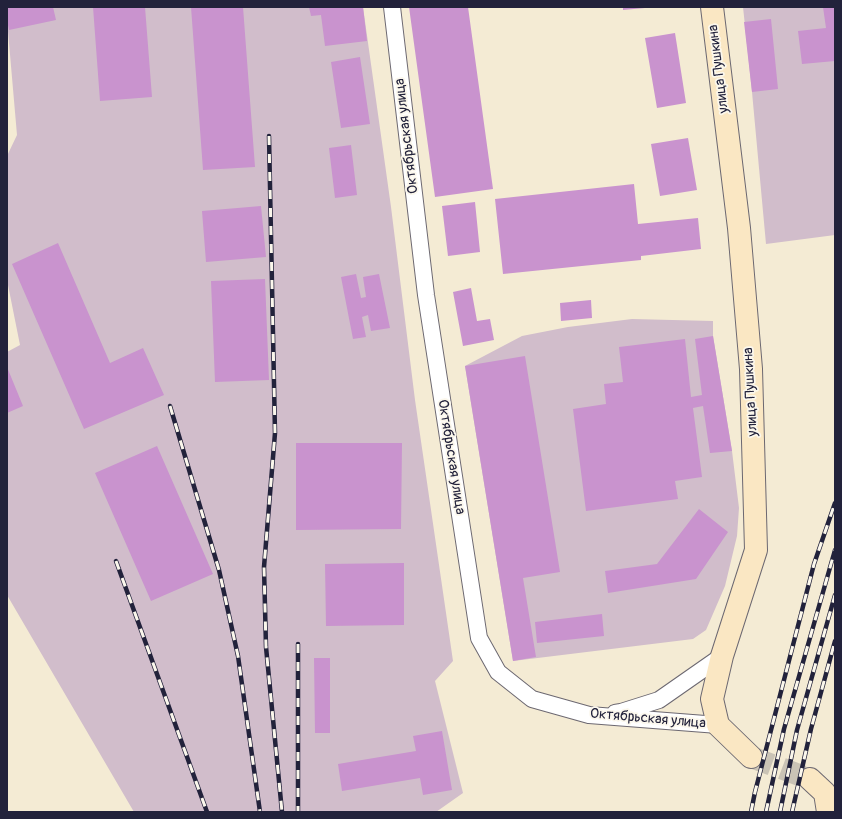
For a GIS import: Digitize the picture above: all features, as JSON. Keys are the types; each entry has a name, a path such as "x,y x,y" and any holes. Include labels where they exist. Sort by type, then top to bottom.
{"street":[{"name":"Октябрьская улица","path":"392,7 426,295 479,638 498,672 532,699 589,715 718,725"},
{"name":"улица Пушкина","path":"712,7 739,228 751,369 756,550 722,656 712,699 718,725"},
{"path":"589,715 621,712 659,700 722,656"},
{"path":"718,725 751,757"},
{"path":"810,778 825,793 828,812"}],"shaded area":[{"path":"7,7 363,7 391,207 415,400 453,661 435,681 463,793 436,812 134,812 7,595 7,352 20,345 7,280 7,156 17,135"},
{"path":"743,7 835,7 835,235 766,244"},
{"path":"632,319 713,321 713,336 732,451 739,508 737,536 725,586 706,630 693,639 513,661 465,366 522,336 568,327"}],"building":[{"path":"7,7 53,7 56,20 9,30"},
{"path":"93,7 145,7 152,97 100,101"},
{"path":"191,7 243,7 255,167 203,170"},
{"path":"309,7 363,7 367,41 325,46 321,15 311,16"},
{"path":"409,7 468,7 493,189 435,197"},
{"path":"623,7 645,7 645,8 623,10"},
{"path":"823,7 835,7 835,61 802,64 798,31 826,28"},
{"path":"771,19 778,89 752,92 744,22"},
{"path":"675,33 686,103 657,108 645,38"},
{"path":"360,57 370,124 341,128 331,62"},
{"path":"688,138 697,190 660,196 651,144"},
{"path":"351,145 357,195 335,198 329,148"},
{"path":"634,184 638,224 698,218 701,249 641,256 641,260 503,274 495,199"},
{"path":"475,202 480,252 448,256 442,206"},
{"path":"261,206 266,257 206,262 202,211"},
{"path":"58,243 110,363 143,348 164,395 84,429 12,264"},
{"path":"356,274 361,298 366,297 363,277 379,274 390,328 371,331 368,315 362,317 366,337 353,339 341,277"},
{"path":"265,279 269,380 215,382 211,281"},
{"path":"471,288 477,321 490,319 494,340 463,346 453,292"},
{"path":"591,300 592,318 561,321 560,303"},
{"path":"713,336 732,451 710,453 703,406 693,408 702,477 675,481 678,499 586,511 573,409 606,404 604,384 623,382 619,347 685,339 691,397 702,395 695,339"},
{"path":"525,356 560,572 523,578 536,657 513,661 465,366"},
{"path":"7,367 23,406 7,413"},
{"path":"296,443 402,443 401,529 296,530"},
{"path":"157,446 213,574 151,601 95,473"},
{"path":"699,509 728,532 696,579 608,593 605,571 657,564"},
{"path":"404,563 404,625 326,626 325,564"},
{"path":"602,614 604,636 537,643 535,622"},
{"path":"314,658 330,658 330,733 315,733"},
{"path":"442,731 452,790 423,795 420,778 342,791 338,764 416,751 413,736"}],"tunnel":[{"path":"751,757 810,779"}],"railway":[{"path":"269,136 275,433 264,567 266,647 282,812"},
{"path":"170,406 219,570 238,656 260,812"},
{"path":"751,812 814,564 835,503"},
{"path":"766,812 784,729 835,550"},
{"path":"116,561 207,812"},
{"path":"780,812 797,730 835,595"},
{"path":"792,812 811,729 835,641"},
{"path":"298,644 298,812"}]}
